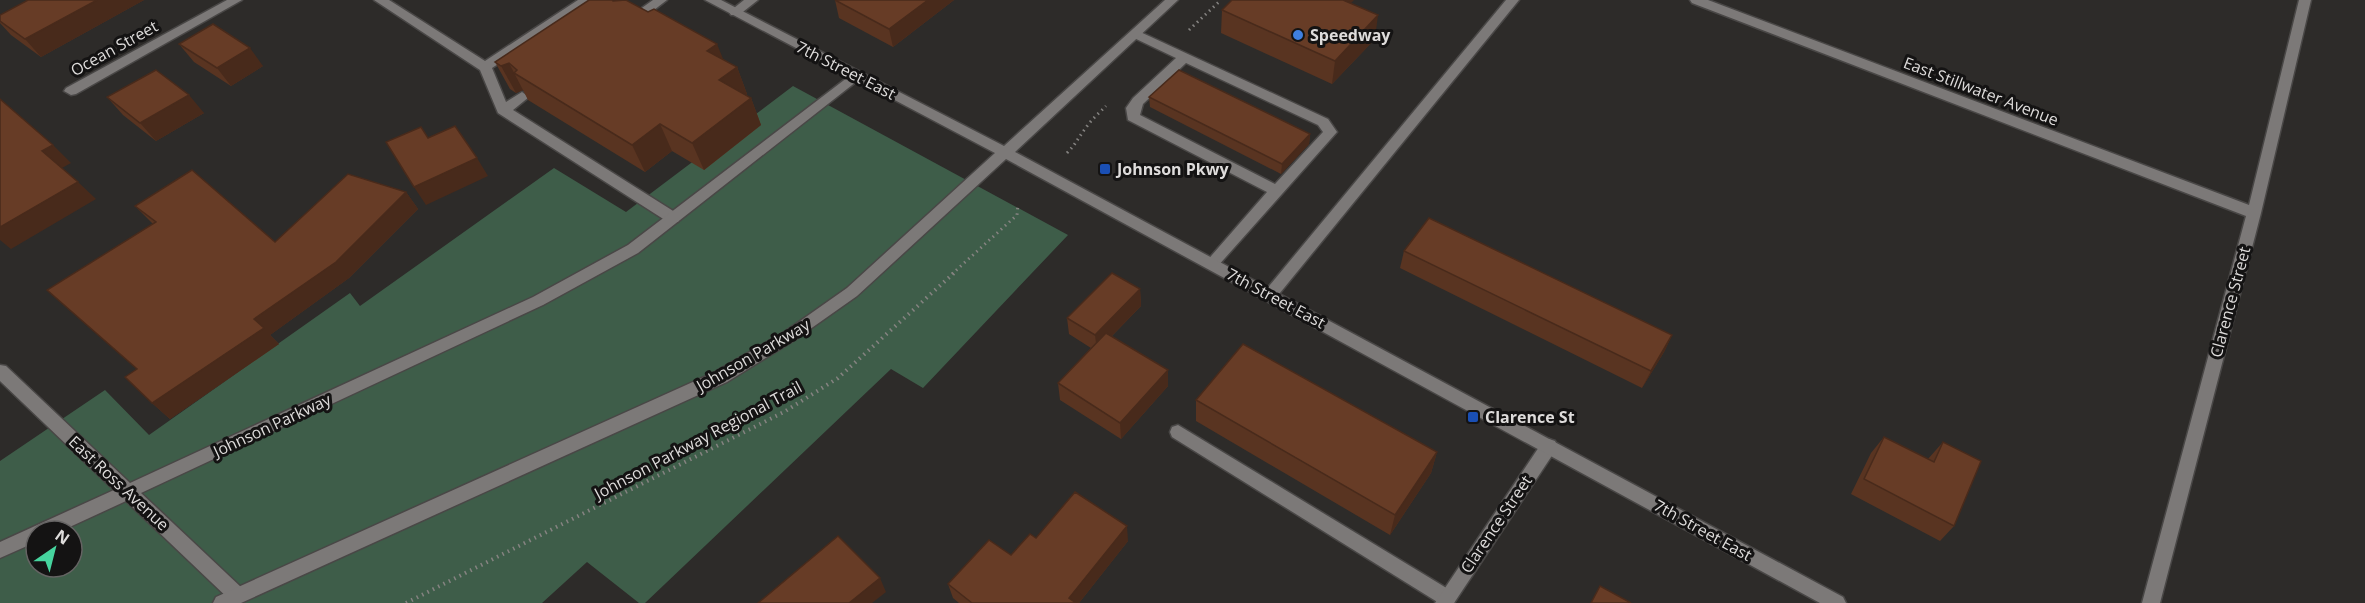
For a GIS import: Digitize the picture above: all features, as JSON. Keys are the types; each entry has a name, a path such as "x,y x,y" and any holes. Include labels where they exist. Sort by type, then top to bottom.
{"street":[{"name":"Ocean Street","path":"71,91 236,0"},
{"path":"380,0 485,67 503,110 673,218"},
{"path":"629,23 661,0"},
{"name":"7th Street East","path":"711,0 1212,263 1837,603"},
{"path":"735,12 752,0"},
{"name":"Johnson Parkway","path":"222,603 721,377 791,335 852,292 1172,0"},
{"path":"1270,295 1513,0"},
{"name":"East Stillwater Avenue","path":"1696,0 2254,213"},
{"name":"Clarence Street","path":"2151,603 2254,213 2305,0"},
{"path":"485,67 584,1"},
{"path":"1136,34 1323,122 1330,132 1212,263"},
{"path":"1185,57 1138,101 1133,108 1133,117 1277,191"},
{"name":"Johnson Parkway","path":"69,519 537,301 633,249 856,75"},
{"path":"503,110 522,97"},
{"name":"East Ross Avenue","path":"0,371 237,596"},
{"path":"1178,432 1446,601"},
{"name":"Clarence Street","path":"1446,601 1549,446"},
{"path":"0,550 24,539"}],"path":[{"name":"Johnson Parkway Regional Trail","path":"406,603 784,412 838,378 1017,215 1018,204"}],"green space":[{"path":"793,86 1068,235 923,388 891,369 645,603 639,603 587,562 542,603 0,603 0,461 105,390 149,435 350,293 360,306 554,168 626,212"}],"building":[{"path":"28,0 97,0 25,39 0,21 0,15"},
{"path":"589,0 626,0 648,12 654,9 717,44 707,51 737,67 719,80 751,98 692,143 660,124 632,145 514,73 517,70 509,63 501,66 495,62"},
{"path":"835,0 928,0 889,29"},
{"path":"1232,0 1343,0 1378,15 1335,61 1222,10"},
{"path":"213,24 250,48 217,68 179,44"},
{"path":"156,70 189,95 140,123 107,97"},
{"path":"1179,70 1310,134 1282,164 1149,97"},
{"path":"0,99 53,145 42,151 78,182 0,227"},
{"path":"455,126 477,158 414,187 386,142 421,127 428,138"},
{"path":"192,170 275,242 348,174 406,192 336,262 254,319 264,328 152,403 125,377 137,369 47,290 156,222 135,206"},
{"path":"1429,218 1672,335 1651,371 1404,251"},
{"path":"1112,273 1140,289 1095,335 1067,318"},
{"path":"1106,333 1168,370 1120,423 1058,383"},
{"path":"1243,344 1437,452 1395,515 1196,400"},
{"path":"1884,437 1934,462 1943,442 1981,461 1954,526 1864,479"},
{"path":"1075,492 1127,526 1069,598 1076,603 972,603 948,584 989,540 1011,555 1030,534 1036,538"},
{"path":"838,536 880,578 849,603 758,603"},
{"path":"1600,586 1631,603 1591,603"}],"place":[{"name":"Speedway","path":"1298,35"},
{"name":"Johnson Pkwy","path":"1105,169"},
{"name":"Clarence St","path":"1473,417"}]}
